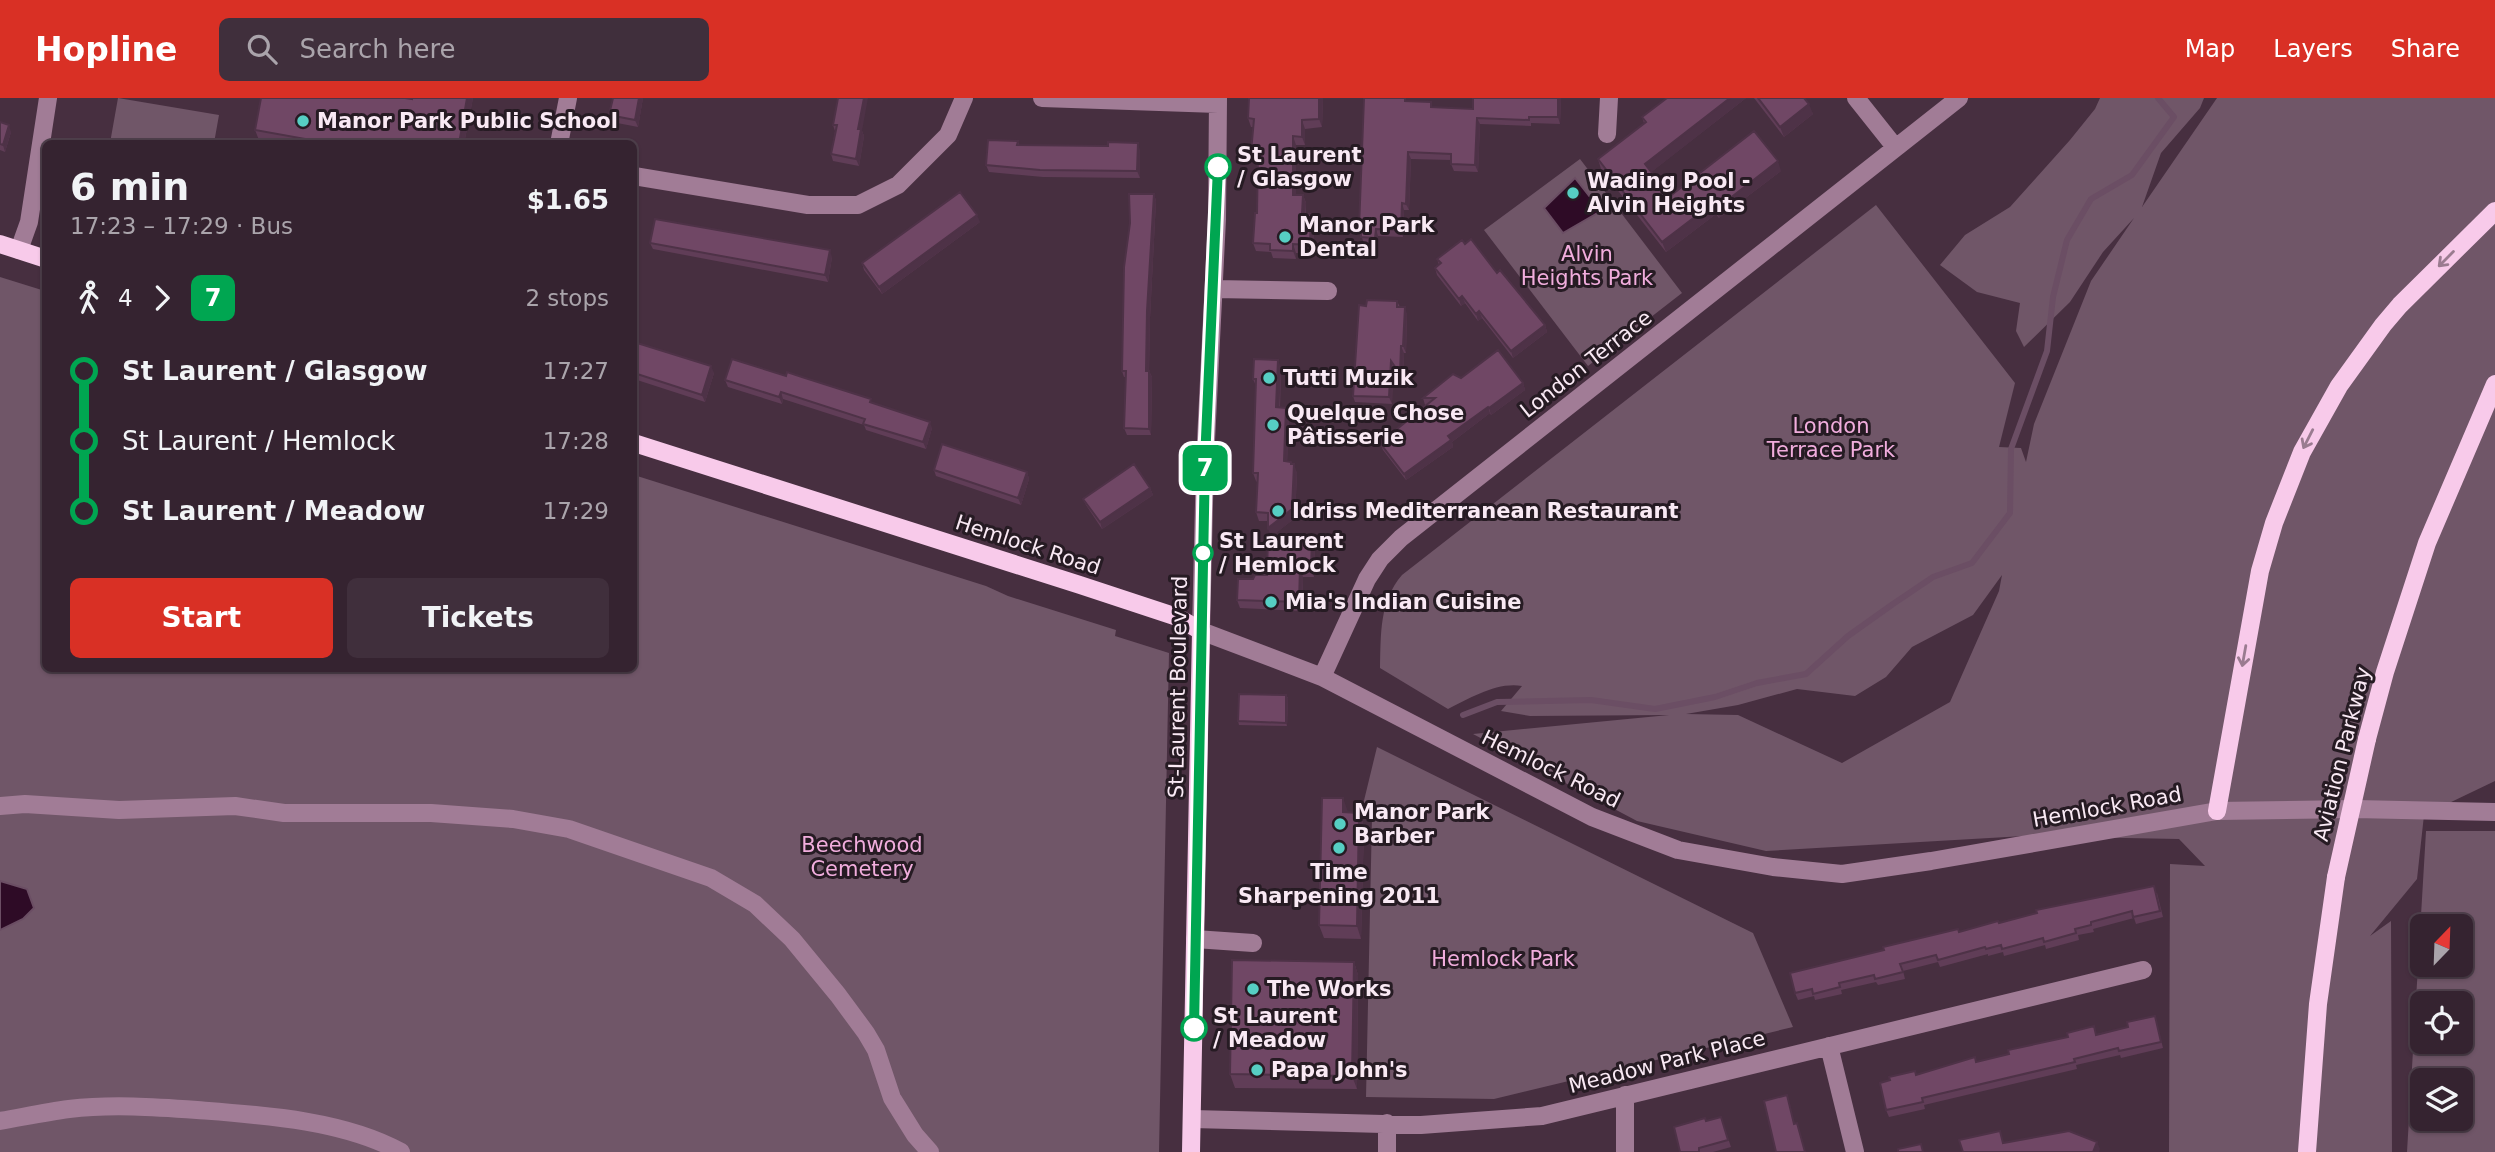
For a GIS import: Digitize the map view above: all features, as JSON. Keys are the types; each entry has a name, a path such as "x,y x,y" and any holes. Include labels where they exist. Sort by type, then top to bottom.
{"main road":[{"path":"2217,811 2260,571 2274,523 2296,465 2326,406 2384,325 2400,305 2495,211"},
{"path":"0,244 42,258"},
{"name":"Aviation Parkway","path":"2307,1152 2318,1004 2336,877 2367,739 2385,672 2427,543 2495,384"},
{"name":"Hemlock Road","path":"637,444 1177,617 1201,631"},
{"name":"St-Laurent Boulevard","path":"1191,1152 1201,631"}],"street":[{"path":"19,250 29,222 48,98"},
{"path":"560,140 568,98"},
{"path":"637,176 808,205 858,205 898,185 948,135 964,98"},
{"path":"1042,98 1218,101"},
{"path":"1607,134 1609,98"},
{"path":"1856,98 1895,147"},
{"name":"London Terrace","path":"1322,677 1367,579 1380,559 1401,538 1959,98"},
{"name":"St-Laurent Boulevard","path":"1201,631 1218,101"},
{"path":"1214,289 1328,291"},
{"name":"Hemlock Road","path":"1201,631 1322,677 1592,817 1678,850 1773,867 1842,874 1931,862 2217,811 2355,809 2495,812"},
{"path":"0,806 25,804 119,810 235,806 284,813 431,813 513,819 569,829 711,878 755,904 792,939 838,995 876,1050 892,1098 915,1135 930,1152"},
{"path":"1195,939 1253,943"},
{"name":"Meadow Park Place","path":"1192,1119 1421,1125 1542,1116 2143,970"},
{"path":"1829,1046 1855,1152"},
{"path":"1625,1095 1625,1152"},
{"path":"0,1121 71,1109 149,1107 198,1110 286,1119 336,1129 401,1152"},
{"path":"1387,1123 1387,1152"}],"green space":[{"path":"118,98 219,115 215,140 111,140"},
{"name":"London Terrace Park","path":"2100,98 2204,98 2200,108 2161,153 2142,207 2217,98 2495,98 2495,781 2424,815 2417,879 2370,936 2391,921 2392,1152 2169,1152 2170,864 2205,866 2179,839 2024,836 1766,851 1637,821 1473,734 1669,715 1530,716 1501,711 1522,686 1512,685 1484,692 1448,709 1380,668 1385,607 1394,585 1402,575 1876,205 2015,383 1999,447 2021,448 2026,462 2034,424 2091,281 2134,218 2103,252 2070,302 2024,347 2016,331 2020,303 1977,292 1940,265 1965,235 2010,207 2095,109","holes":["2002,575 1999,591 1950,702 1842,763 1738,715 1686,714 1738,705 1797,689 1855,696 1886,677 1912,647 1973,615"]},
{"name":"Alvin Heights Park","path":"1580,159 1682,293 1588,366 1484,230"},
{"name":"Beechwood Cemetery","path":"0,277 42,290 42,672 637,672 637,476 986,586 1008,596 1116,630 1115,636 1169,653 1159,1152 0,1152"},
{"name":"Hemlock Park","path":"1377,747 1753,933 1793,1027 1494,1099 1366,1097 1372,817 1360,817"},
{"path":"2426,831 2495,831 2495,1152 2407,1152 2410,1101 2410,1131 2473,1131 2473,1068 2412,1068 2413,1054 2473,1054 2473,991 2417,991 2417,977 2473,977 2473,914 2421,914"}],"shaded area":[{"name":"Wading Pool - Alvin Heights","path":"1575,178 1601,211 1563,233 1544,208"},
{"path":"0,881 27,889 34,908 23,919 0,930"}],"building":[{"path":"261,98 467,98 460,140 311,140 255,130"},
{"path":"613,98 639,98 635,120 609,115"},
{"path":"838,98 864,98 856,159 831,154 837,125 833,125"},
{"path":"1249,98 1319,98 1319,119 1302,120 1302,137 1293,136 1293,195 1303,195 1302,214 1311,214 1310,245 1293,244 1293,251 1270,250 1270,244 1253,243 1257,213 1258,152 1251,152 1254,119 1248,118"},
{"path":"1364,98 1405,98 1405,101 1431,102 1431,107 1473,109 1473,98 1558,98 1558,117 1529,117 1529,120 1477,118 1475,165 1451,164 1451,154 1408,152 1406,204 1402,203 1401,230 1376,229 1375,238 1361,237 1359,228"},
{"path":"1667,98 1730,98 1645,164 1670,196 1754,131 1778,161 1716,209 1712,204 1662,242 1598,159 1646,122 1642,117"},
{"path":"1758,98 1804,98 1809,104 1780,127"},
{"path":"0,122 9,125 3,145 0,144"},
{"path":"988,140 1018,141 1017,145 1108,146 1108,142 1138,143 1137,171 1040,170 986,165"},
{"path":"960,192 977,215 879,287 862,263"},
{"path":"1129,194 1154,194 1147,311 1149,429 1124,428 1124,267 1130,223"},
{"path":"655,219 830,250 825,275 650,243"},
{"path":"1471,239 1497,273 1500,270 1545,325 1511,351 1479,311 1476,314 1462,296 1459,299 1435,268 1441,263 1437,259 1462,240 1465,244"},
{"path":"1367,300 1397,301 1397,307 1405,307 1400,374 1391,361 1389,397 1353,396 1359,305 1366,306"},
{"path":"637,343 711,366 702,395 637,374"},
{"path":"1498,350 1523,383 1448,436 1451,440 1404,474 1380,443 1435,398 1423,398 1453,374 1461,378"},
{"path":"732,359 786,376 787,372 871,399 870,402 930,422 923,442 863,424 865,419 781,392 779,397 725,380"},
{"path":"1254,359 1278,360 1276,407 1286,408 1284,461 1294,464 1292,509 1268,528 1268,513 1256,512 1258,473 1253,473 1256,379 1253,379"},
{"path":"942,444 1027,472 1018,498 934,470"},
{"path":"1134,464 1150,488 1100,522 1083,499"},
{"path":"1268,535 1312,537 1311,568 1300,568 1299,602 1237,600 1238,579 1267,575"},
{"path":"1239,694 1286,695 1286,723 1238,721"},
{"path":"1322,798 1343,798 1343,812 1359,813 1357,926 1319,925"},
{"path":"2154,886 2160,911 2133,917 2132,911 2091,922 2091,925 2075,929 2076,933 2044,942 2043,938 2002,949 2001,945 1986,949 1985,947 1938,960 1936,955 1900,964 1903,972 1875,979 1874,975 1839,983 1840,987 1813,994 1812,989 1795,993 1790,973 1958,929 1959,932 1998,921 1999,923 2037,913 2036,910"},
{"path":"1232,960 1354,962 1352,1076 1230,1074"},
{"path":"2155,1016 2161,1042 2119,1051 2118,1048 2074,1059 2075,1062 1922,1098 1923,1102 1886,1110 1880,1083 1890,1080 1889,1077 1915,1071 1916,1075 1975,1057 1976,1062 2009,1054 2008,1050 2068,1037 2067,1033 2094,1026 2096,1035 2128,1027 2127,1022"},
{"path":"1787,1095 1805,1152 1776,1152 1764,1101"},
{"path":"1721,1117 1728,1140 1699,1148 1699,1152 1680,1152 1674,1127 1705,1118 1706,1121"},
{"path":"2000,1131 2003,1143 2069,1131 2097,1142 2093,1152 1963,1152 1959,1140"},
{"path":"1921,1144 1923,1152 1898,1152 1898,1149"}],"waterway":[{"path":"1463,715 1497,702 1591,700 1655,709 1715,697 1757,683 1806,674 1848,636 1933,577 1972,563 2010,513 2011,449 2047,351 2053,297 2067,240 2091,199 2132,175 2174,117 2158,98"}],"bus line":[{"name":"7","path":"1194,1028 1205,461 1218,167"}],"place":[{"name":"Manor Park Public School","path":"303,121"},
{"name":"St Laurent / Glasgow","path":"1218,167"},
{"name":"Wading Pool - Alvin Heights","path":"1573,193"},
{"name":"Manor Park Dental","path":"1285,237"},
{"name":"Tutti Muzik","path":"1269,378"},
{"name":"Quelque Chose Pâtisserie","path":"1273,425"},
{"name":"Idriss Mediterranean Restaurant","path":"1278,511"},
{"name":"St Laurent / Hemlock","path":"1203,553"},
{"name":"Mia's Indian Cuisine","path":"1271,602"},
{"name":"Manor Park Barber","path":"1340,824"},
{"name":"Time Sharpening 2011","path":"1339,848"},
{"name":"The Works","path":"1253,989"},
{"name":"St Laurent / Meadow","path":"1194,1028"},
{"name":"Papa John's","path":"1257,1070"}]}
